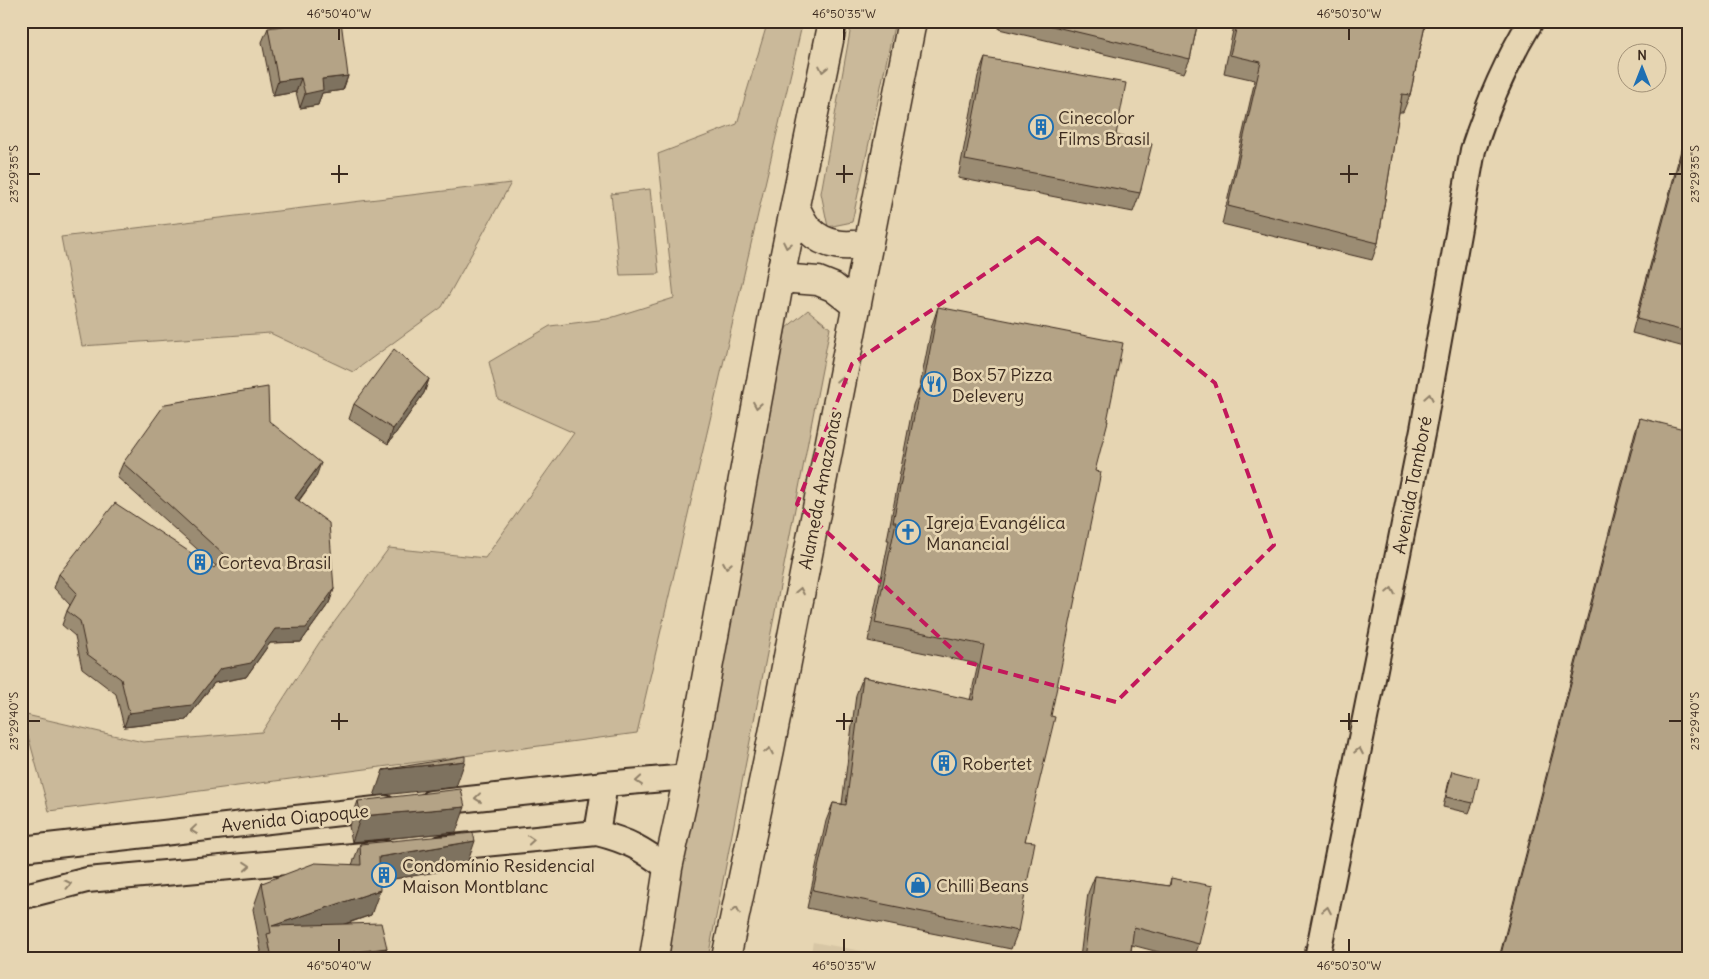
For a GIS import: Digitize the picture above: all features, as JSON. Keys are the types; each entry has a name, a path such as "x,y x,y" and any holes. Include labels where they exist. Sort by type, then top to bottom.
{"main road":[{"path":"654,958 668,868 688,777 780,278 833,21"},
{"name":"Alameda Amazonas","path":"726,958 770,750 912,21"},
{"path":"795,207 809,230 826,241 839,246 868,243"},
{"path":"780,278 818,281 833,288 856,305"}],"street":[{"name":"Avenida Tamboré","path":"1318,958 1423,429 1473,150 1488,106 1512,53 1531,21"},
{"name":"Avenida Oiapoque","path":"21,849 605,784 688,777"},
{"path":"597,834 605,784"},
{"path":"21,897 87,880 597,834 618,839 641,848 668,868"}],"highlighted area":[{"path":"1038,238 1215,383 1274,545 1116,702 966,662 797,504 852,364"}],"shaded area":[{"path":"768,21 803,21 637,733 49,811 22,714 143,742 262,732 319,643 389,548 485,558 574,433 498,399 489,362 550,326 607,319 674,298 658,154 737,124"},
{"path":"852,21 895,21 852,222 828,227 821,193"},
{"path":"511,183 442,307 353,372 270,333 82,346 61,237"},
{"path":"650,189 659,274 620,275 611,194"},
{"path":"808,310 830,328 708,958 668,958 668,916 786,328"},
{"path":"813,942 899,958 810,958"}],"building":[{"path":"317,21 341,21 348,76 322,79 323,90 305,94 301,78 278,81 268,28"},
{"path":"1031,21 1198,21 1190,59"},
{"path":"1238,21 1426,21 1410,95 1402,94 1378,243 1228,206 1261,62 1230,55"},
{"name":"Cinecolor Films Brasil","path":"985,58 1126,83 1116,135 1152,144 1140,193 965,160"},
{"path":"1688,129 1688,332 1637,319"},
{"path":"938,307 1123,343 1108,421 1095,471 1101,472 1051,716 1055,717 1025,841 1035,842 1018,931 813,890 833,803 846,805 863,677 973,700 984,645 875,623 896,522 893,522 920,386 923,387"},
{"path":"394,349 429,379 393,429 354,404"},
{"name":"Corteva Brasil","path":"268,387 269,421 321,463 295,498 329,523 334,589 306,628 275,629 251,663 220,669 192,705 129,713 121,679 87,654 80,621 67,611 77,593 59,574 115,503 214,568 224,555 123,463 165,404"},
{"path":"1640,418 1688,430 1688,958 1500,958"},
{"path":"465,756 465,761 383,770"},
{"path":"1452,771 1479,778 1473,803 1446,797"},
{"path":"461,789 465,807 361,816 358,801"},
{"path":"473,833 475,841 379,857 380,890 272,926 381,923 387,948 311,958 272,958 267,934 271,933 262,883 315,863 361,865 360,844"},
{"path":"1095,876 1170,886 1171,878 1213,886 1199,944 1134,927 1130,958 1084,958"}],"place":[{"name":"Cinecolor Films Brasil","path":"1041,127"},
{"name":"Box 57 Pizza Delevery","path":"934,384"},
{"name":"Igreja Evangélica Manancial","path":"908,532"},
{"name":"Corteva Brasil","path":"200,562"},
{"name":"Robertet","path":"944,763"},
{"name":"Condomínio Residencial Maison Montblanc","path":"384,875"},
{"name":"Chilli Beans","path":"918,885"}]}
